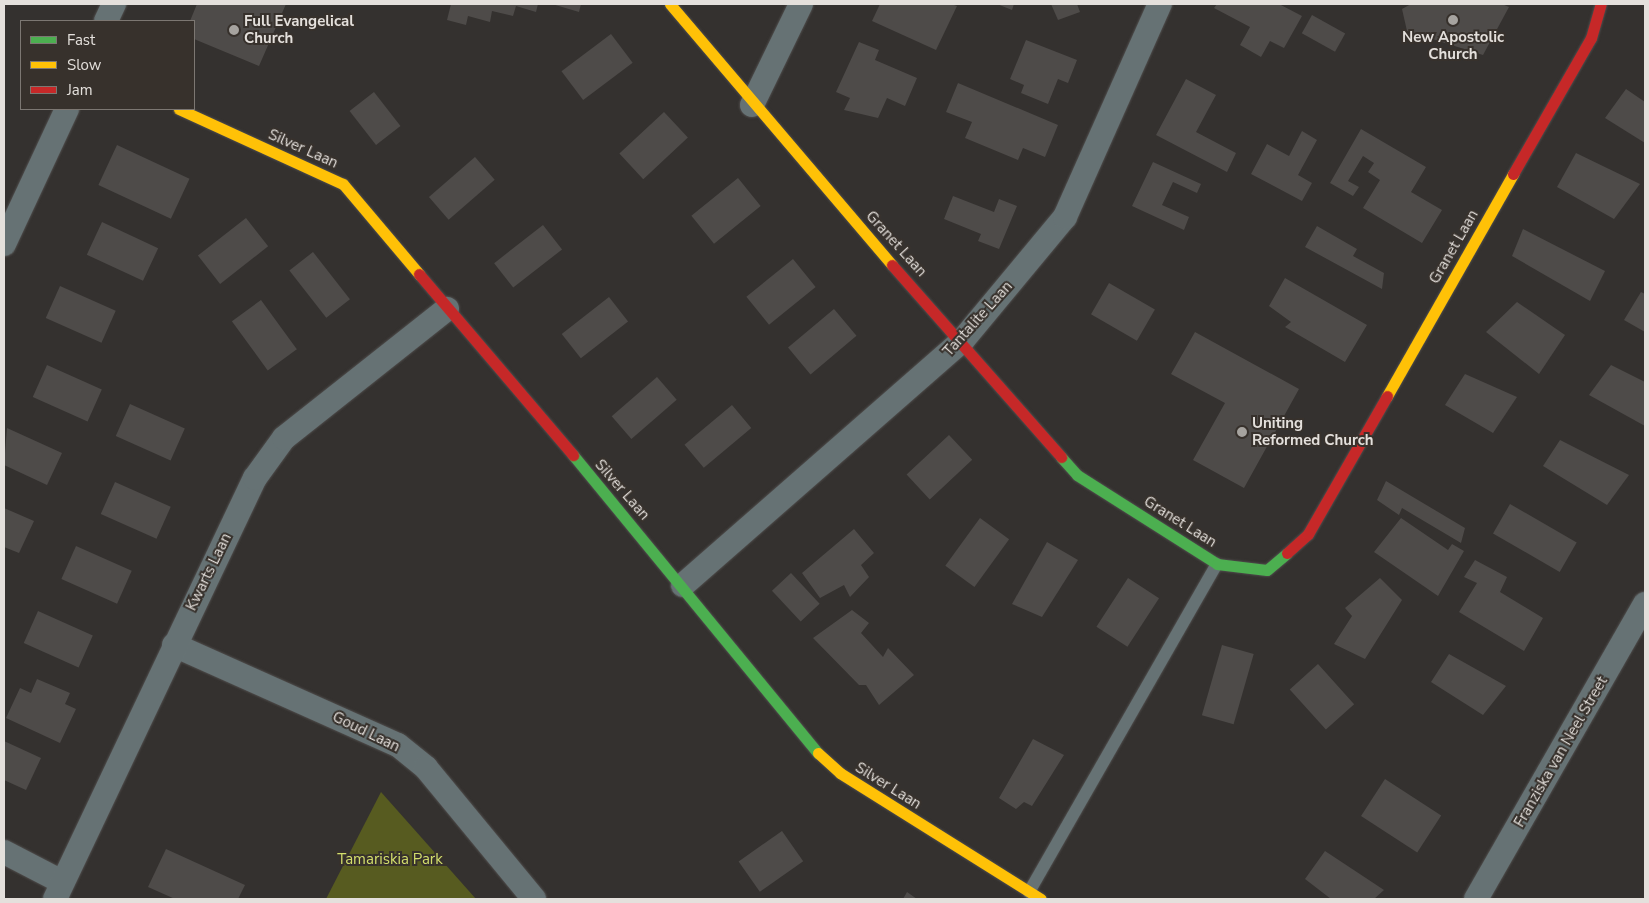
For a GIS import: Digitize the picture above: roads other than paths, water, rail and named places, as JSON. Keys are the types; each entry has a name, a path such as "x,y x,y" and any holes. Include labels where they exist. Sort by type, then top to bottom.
{"street":[{"path":"106,20 114,4"},
{"name":"Granet Laan","path":"670,4 752,105 962,341 1077,475 1217,564 1267,570 1308,534 1591,38 1601,4"},
{"path":"752,105 801,4"},
{"name":"Tantalite Laan","path":"683,585 962,341 1065,218 1160,4"},
{"path":"4,244 66,110"},
{"name":"Silver Laan","path":"181,110 344,184 447,309 683,585 802,739 840,773 1041,899"},
{"name":"Kwarts Laan","path":"59,891 174,645 255,478 284,438 447,309"},
{"name":"Franziska van Neel Street","path":"1476,899 1645,604"},
{"name":"Goud Laan","path":"174,645 398,745 426,768 534,899"},
{"path":"4,852 59,891"}],"lane":[{"path":"1029,892 1217,564"}],"place":[{"name":"New Apostolic Church","path":"1453,20"},
{"name":"Full Evangelical Church","path":"234,30"},
{"name":"Uniting Reformed Church","path":"1242,432"}],"park label":[{"name":"Tamariskia Park","path":"390,860"}]}
